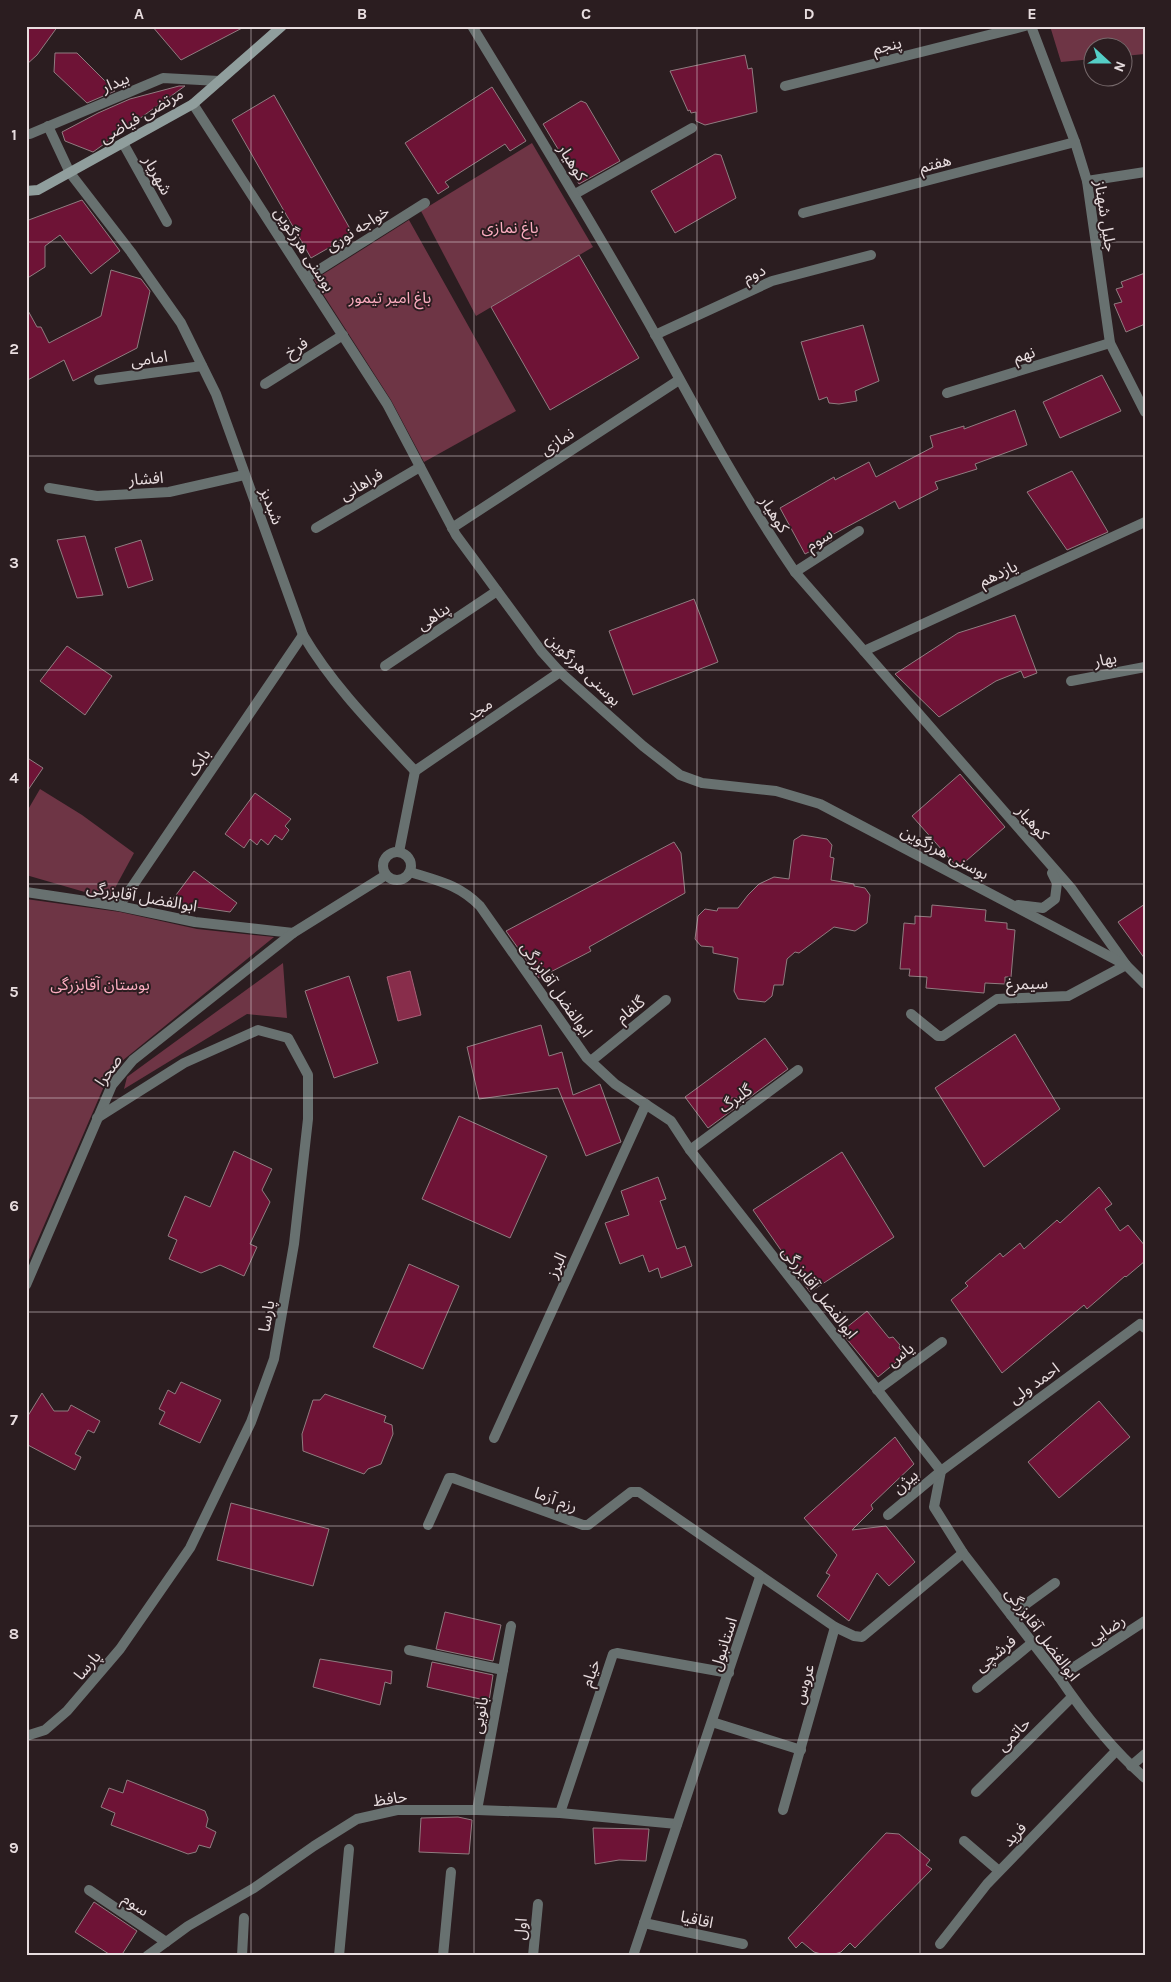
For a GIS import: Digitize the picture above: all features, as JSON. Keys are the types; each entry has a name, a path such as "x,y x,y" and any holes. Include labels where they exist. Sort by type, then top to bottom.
{"main road":[{"name":"مرتضی فیاضی","path":"26,192 38,190 193,104 282,26"}],"street":[{"name":"کوهیار","path":"472,26 575,194 679,380 764,526 795,572 1071,888 1126,965"},
{"name":"پنجم","path":"785,86 1025,26"},
{"name":"جلیل شهناز","path":"1032,26 1075,142 1086,181 1110,344 1145,412"},
{"name":"بیدار","path":"26,134 30,134 163,78 219,81"},
{"name":"بوسنی هرزگوین","path":"193,104 387,404 452,528 542,652 560,672 643,746 680,774 702,783 776,791 820,804 1126,965"},
{"name":"شبدیز","path":"48,126 70,173 131,252 181,323 216,394 303,635 319,662 360,712 415,771"},
{"path":"575,194 692,128"},
{"name":"هفتم","path":"803,213 1075,142"},
{"name":"شهریار","path":"123,143 167,222"},
{"path":"1086,181 1145,172"},
{"name":"خواجه نوری","path":"306,278 425,203"},
{"name":"دوم","path":"655,335 772,281 871,255"},
{"name":"فرخ","path":"265,384 343,334"},
{"name":"نهم","path":"947,394 1110,344"},
{"name":"امامی","path":"99,380 202,366"},
{"name":"نمازی","path":"452,528 679,380"},
{"name":"فراهانی","path":"316,528 420,467"},
{"name":"افشار","path":"49,488 97,496 160,493 244,475"},
{"name":"یازدهم","path":"864,650 1145,522"},
{"name":"سوم","path":"795,572 859,532"},
{"name":"پناهی","path":"385,666 497,591"},
{"name":"بابک","path":"119,906 303,635"},
{"name":"بهار","path":"1071,680 1145,667"},
{"name":"مجد","path":"415,771 560,672"},
{"path":"399,852 415,771"},
{"path":"399,852 404,854 411,862 410,872 406,877 396,880 386,875 384,870 385,859 389,855 399,852"},
{"path":"1010,903 1043,908 1055,899 1058,883 1046,860"},
{"name":"ابوالفضل آقابزرگی","path":"410,872 458,888 480,906 591,1061 615,1084 671,1121 690,1150 941,1471 934,1507 963,1553 1033,1642 1072,1697 1116,1751 1145,1778"},
{"path":"293,933 386,875"},
{"name":"ابوالفضل آقابزرگی","path":"26,892 119,906 195,922 293,933"},
{"name":"صحرا","path":"26,1285 112,1085 133,1060 293,933"},
{"path":"1126,965 1145,984"},
{"name":"سیمرغ","path":"911,1014 938,1036 943,1036 997,999 1068,996 1126,965"},
{"name":"گلفام","path":"591,1061 666,1000"},
{"name":"پارسا","path":"26,1736 45,1730 67,1711 120,1649 190,1548 251,1422 274,1359 294,1244 308,1119 308,1075 288,1038 258,1030 184,1063 98,1118"},
{"name":"گلبرگ","path":"690,1150 798,1070"},
{"name":"البرز","path":"494,1438 646,1104"},
{"name":"احمد ولی","path":"941,1471 1140,1324 1145,1328"},
{"name":"یاس","path":"877,1390 942,1342"},
{"name":"بیژن","path":"888,1515 941,1471"},
{"name":"رزم آزما","path":"428,1525 449,1478 584,1526 634,1492 638,1492 760,1577"},
{"path":"760,1577 835,1627 854,1636 862,1636 963,1553"},
{"name":"استانبول","path":"633,1956 760,1577"},
{"path":"1012,1615 1055,1582"},
{"name":"رضایی","path":"1059,1677 1145,1622"},
{"name":"بانویی","path":"477,1810 511,1626"},
{"name":"عروس","path":"784,1810 835,1627"},
{"name":"فرشچی","path":"976,1688 1033,1642"},
{"path":"409,1650 503,1670"},
{"name":"خیام","path":"560,1813 613,1654 618,1653 729,1673"},
{"name":"حاتمی","path":"976,1792 1072,1697"},
{"path":"712,1722 801,1750"},
{"name":"فرید","path":"940,1944 987,1884 1116,1751"},
{"path":"1131,1766 1145,1754"},
{"name":"حافظ","path":"147,1956 188,1926 254,1888 314,1846 357,1819 397,1810 477,1810 560,1813 677,1824"},
{"path":"964,1841 999,1871"},
{"path":"339,1956 349,1849"},
{"path":"443,1956 451,1872"},
{"name":"سوم","path":"89,1890 166,1942"},
{"name":"اول","path":"533,1956 538,1904"},
{"path":"242,1956 244,1918"},
{"name":"اقاقیا","path":"644,1923 743,1944"}],"green space":[{"path":"1050,26 1145,26 1145,54 1134,55 1134,38 1084,38 1084,60 1061,62"},
{"name":"باغ نمازی","path":"532,143 593,247 476,316 421,211"},
{"name":"باغ امیر تیمور","path":"409,220 516,411 424,462 391,400 314,280"},
{"path":"40,789 82,815 134,853 109,899 26,875 26,813"},
{"name":"بوستان آقابزرگی","path":"26,899 120,912 197,929 274,937 111,1070 26,1267"},
{"path":"283,963 287,1018 247,1014 124,1089 127,1077"}],"shaded area":[{"path":"410,971 421,1015 398,1021 387,977"}],"building":[{"path":"26,26 58,26 37,55 26,65"},
{"path":"152,26 246,26 181,60"},
{"path":"55,53 77,53 115,91 87,103 54,72"},
{"path":"745,55 748,69 752,68 757,112 705,125 696,121 696,112 691,113 690,110 688,111 670,71"},
{"path":"185,86 93,152 65,141 62,132 98,113 130,99"},
{"path":"492,87 526,141 510,151 505,144 445,182 449,187 438,194 405,143"},
{"path":"274,95 353,234 311,258 232,120"},
{"path":"581,101 586,103 620,161 579,184 543,124"},
{"path":"715,154 721,155 736,198 675,233 651,191"},
{"path":"82,200 120,251 91,274 60,235 45,246 45,267 26,279 26,221"},
{"path":"579,255 639,358 550,410 491,307"},
{"path":"111,270 141,279 150,291 137,348 73,381 64,360 26,381 26,307 37,327 41,327 49,343 101,316"},
{"path":"1145,273 1145,324 1126,332 1114,304 1122,302 1116,289 1123,287 1121,282"},
{"path":"863,325 879,381 855,391 857,401 839,404 829,403 827,397 819,400 801,342"},
{"path":"1102,375 1121,411 1060,438 1043,402"},
{"path":"1015,410 1027,445 975,464 977,469 935,482 938,489 899,509 895,501 830,536 832,540 805,554 780,508 834,477 835,480 869,462 876,477 933,447 930,436 964,426 964,429"},
{"path":"1072,471 1108,532 1067,550 1027,492"},
{"path":"85,536 103,595 77,598 57,540"},
{"path":"141,540 153,580 128,588 115,548"},
{"path":"694,599 718,662 633,695 609,631"},
{"path":"1015,615 1037,673 1024,678 1021,671 996,681 939,717 895,674 958,633"},
{"path":"67,646 112,676 85,715 40,681"},
{"path":"26,757 43,768 26,793"},
{"path":"960,774 1005,827 958,868 912,816"},
{"path":"255,793 291,819 285,826 289,830 282,840 275,835 268,845 261,839 257,845 250,839 244,848 225,834"},
{"path":"802,835 827,839 832,845 830,857 834,858 831,880 865,888 870,895 867,923 855,931 834,927 799,953 795,952 787,959 783,985 774,985 772,996 765,1002 738,999 734,991 738,958 713,953 713,947 701,946 695,939 698,916 705,909 717,911 718,908 738,908 759,884 774,877 789,879 794,840"},
{"path":"674,842 681,853 685,893 589,947 591,951 539,978 506,931"},
{"path":"194,871 237,903 230,912 182,905 173,899"},
{"path":"1145,904 1145,959 1118,922"},
{"path":"932,905 986,910 985,921 1007,923 1007,929 1015,930 1011,977 1005,977 1005,984 985,983 984,993 926,988 927,977 909,976 910,969 900,969 904,923 915,924 915,916 931,917"},
{"path":"349,976 378,1063 334,1078 305,991"},
{"path":"541,1025 549,1056 562,1052 573,1095 600,1084 621,1142 586,1156 558,1088 479,1099 467,1047"},
{"path":"1015,1034 1060,1109 984,1167 935,1088"},
{"path":"765,1038 788,1069 708,1128 685,1097"},
{"path":"459,1116 547,1156 510,1238 422,1199"},
{"path":"234,1151 272,1169 262,1190 270,1202 250,1244 257,1247 244,1276 220,1265 201,1273 169,1259 177,1240 168,1236 185,1196 210,1207"},
{"path":"842,1152 894,1237 810,1292 753,1210"},
{"path":"658,1177 666,1199 660,1201 677,1249 685,1246 692,1266 661,1278 658,1268 649,1272 643,1255 620,1264 605,1223 629,1215 621,1191"},
{"path":"1099,1187 1112,1204 1105,1209 1120,1231 1128,1225 1145,1246 1145,1261 1087,1309 1084,1305 1002,1373 951,1300 968,1286 965,1283 1000,1253 1003,1257 1020,1243 1024,1249 1057,1220 1060,1223"},
{"path":"409,1264 459,1286 423,1369 373,1347"},
{"path":"867,1311 889,1338 893,1337 900,1345 899,1348 906,1354 878,1377 841,1332"},
{"path":"181,1382 221,1400 200,1443 159,1424 165,1412 159,1409 168,1390 175,1394"},
{"path":"42,1393 54,1411 68,1411 71,1405 100,1421 94,1433 88,1430 75,1454 81,1457 75,1470 26,1444 26,1419"},
{"path":"325,1394 386,1416 384,1422 392,1425 393,1434 381,1464 368,1469 364,1474 303,1451 302,1434 313,1400 320,1400"},
{"path":"1099,1401 1130,1437 1059,1498 1028,1462"},
{"path":"895,1437 914,1464 871,1505 873,1509 852,1530 886,1526 915,1562 889,1586 877,1573 849,1621 817,1596 830,1575 826,1573 837,1555 804,1518"},
{"path":"231,1503 329,1529 313,1586 217,1560"},
{"path":"445,1612 501,1625 493,1661 436,1649"},
{"path":"320,1659 392,1671 391,1684 385,1682 380,1705 313,1687"},
{"path":"432,1662 493,1675 489,1701 427,1687"},
{"path":"127,1780 205,1811 208,1819 206,1827 216,1832 210,1848 199,1845 196,1852 188,1854 111,1825 115,1813 101,1807 109,1788 123,1793"},
{"path":"458,1817 472,1820 469,1854 419,1852 421,1818"},
{"path":"593,1828 649,1829 646,1861 619,1860 595,1864"},
{"path":"886,1833 899,1834 930,1860 926,1865 932,1869 855,1948 850,1943 841,1952 828,1956 814,1952 802,1942 796,1948 788,1938"},
{"path":"94,1902 137,1931 121,1956 112,1956 75,1932"}]}
